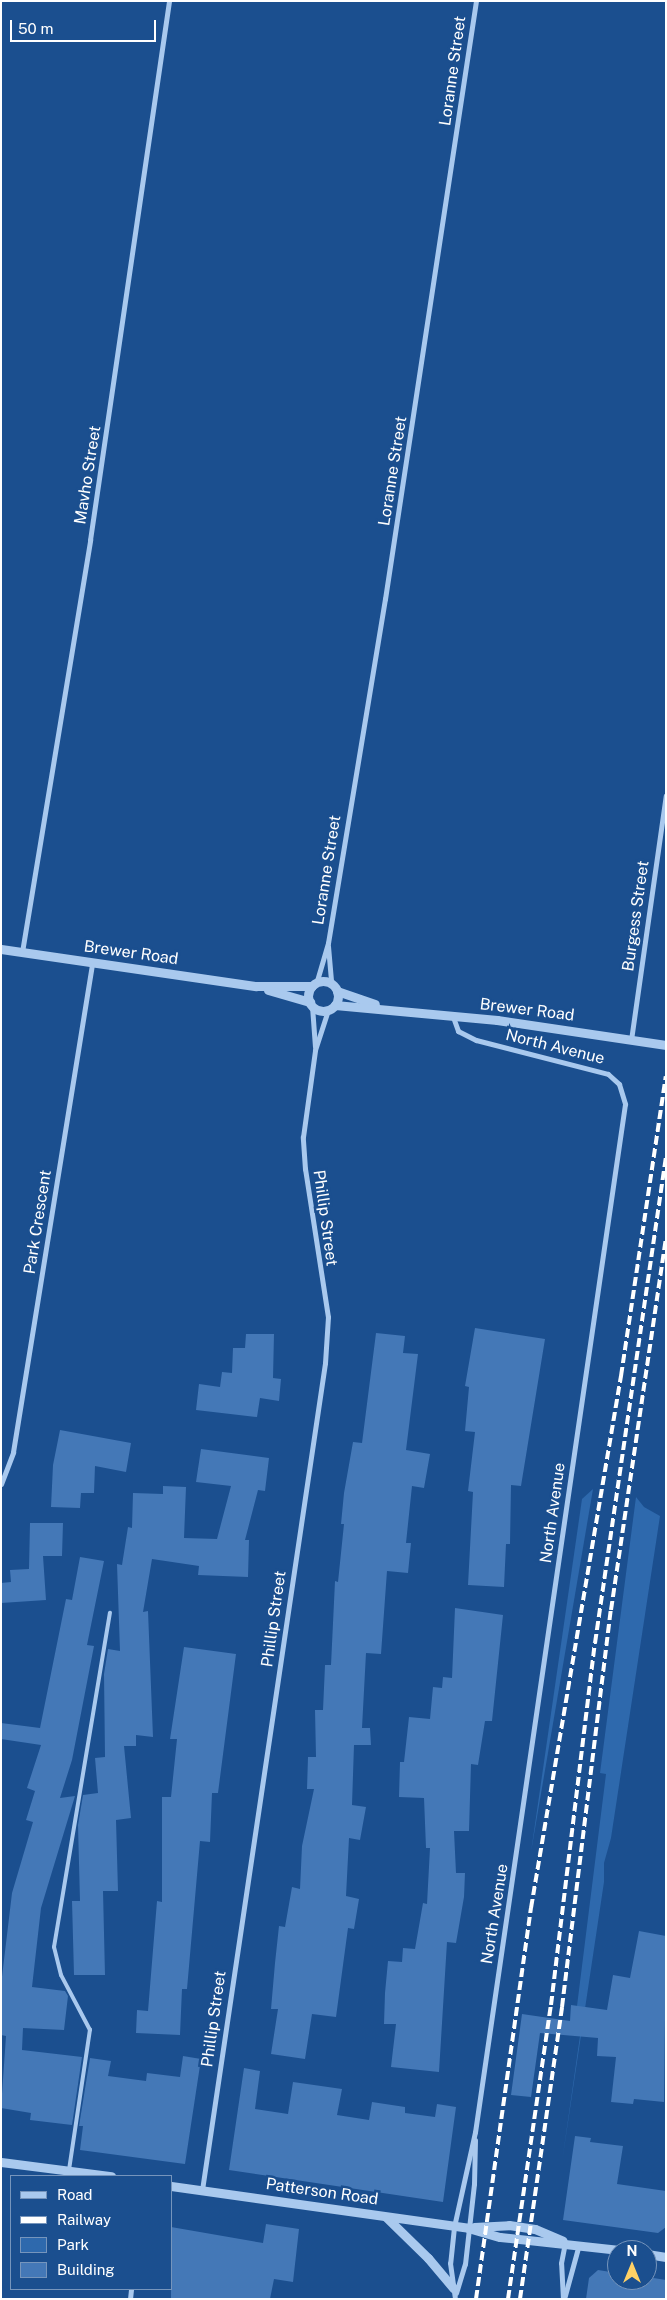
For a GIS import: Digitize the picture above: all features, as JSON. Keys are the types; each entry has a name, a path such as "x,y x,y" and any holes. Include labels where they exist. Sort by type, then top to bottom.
{"street":[{"name":"Mavho Street","path":"22,952 104,453 169,1"},
{"name":"Loranne Street","path":"314,985 328,943 420,383 476,1"},
{"name":"Burgess Street","path":"631,1040 666,795"},
{"name":"Loranne Street","path":"328,943 330,983"},
{"name":"Brewer Road","path":"1,949 256,986 330,983"},
{"name":"Park Crescent","path":"1,1484 13,1452 92,962"},
{"path":"330,983 337,992 332,1008"},
{"path":"311,1004 314,985"},
{"name":"Brewer Road","path":"256,986 311,1004 332,1008 385,1008 664,1044"},
{"name":"Brewer Road","path":"337,992 385,1008"},
{"name":"Phillip Street","path":"202,2190 327,1339 328,1317 303,1137 315,1050 311,1004"},
{"name":"Phillip Street","path":"315,1050 332,1008"},
{"name":"North Avenue","path":"453,1017 458,1031 476,1040 608,1074 619,1084 625,1104 475,2132 454,2227 450,2263 455,2295"},
{"name":"North Avenue","path":"455,2295 465,2264 474,2184 475,2132"},
{"path":"1,2162 104,2175"},
{"name":"Patterson Road","path":"172,2186 468,2228 500,2237 565,2242 607,2248"},
{"path":"386,2217 428,2258 455,2295"},
{"path":"564,2299 561,2263 565,2242"},
{"path":"564,2299 579,2244"}],"lane":[{"path":"69,2170 90,2030 61,1975 54,1947 110,1613"}],"green space":[{"path":"593,1489 562,1671 531,1852 582,1499"},
{"path":"636,1497 644,1507 660,1516 611,1838 604,1863 604,1882 562,2162 580,2036 577,2006 606,1774 600,1773"}],"building":[{"path":"475,1328 545,1339 521,1486 511,1485 510,1544 506,1544 504,1587 468,1585 473,1492 468,1491 475,1432 465,1431 469,1387 465,1386"},
{"path":"376,1333 405,1336 403,1353 418,1354 406,1450 430,1454 424,1488 412,1486 406,1543 411,1543 408,1573 387,1571 381,1654 366,1653 362,1728 370,1728 371,1745 354,1745 352,1805 366,1807 360,1840 349,1838 346,1896 359,1899 354,1929 348,1928 336,2017 312,2014 305,2059 271,2054 278,2009 271,2009 275,1963 279,1926 285,1927 292,1887 300,1889 302,1846 314,1789 307,1789 308,1757 316,1757 315,1710 323,1710 325,1665 331,1665 335,1581 338,1582 344,1524 341,1524 344,1493 353,1442 362,1443"},
{"path":"246,1334 274,1334 273,1378 281,1379 279,1401 260,1398 257,1417 196,1410 199,1384 220,1387 222,1372 232,1373 233,1348 245,1348"},
{"path":"60,1430 131,1443 126,1472 95,1466 94,1493 81,1493 80,1508 51,1507 53,1465"},
{"path":"201,1449 269,1458 265,1491 258,1490 245,1540 249,1540 248,1577 198,1575 199,1566 152,1559 143,1612 148,1611 153,1737 136,1735 136,1746 124,1746 131,1818 116,1820 118,1891 103,1891 105,1975 74,1975 72,1901 80,1901 78,1825 83,1795 98,1793 95,1758 105,1757 104,1674 108,1649 120,1651 117,1564 122,1565 128,1527 132,1528 133,1493 163,1494 163,1486 186,1487 184,1538 217,1539 231,1486 196,1482"},
{"path":"30,1523 63,1523 62,1556 43,1556 46,1600 1,1603 1,1583 11,1582 10,1570 29,1569"},
{"path":"80,1557 104,1561 87,1645 94,1646 72,1760 60,1798 75,1796 41,1908 32,1987 65,1991 68,1996 64,2030 23,2028 22,2050 82,2057 72,2125 30,2120 31,2113 1,2108 6,2036 1,2035 1,1985 12,1893 33,1822 26,1820 35,1791 27,1788 41,1745 1,1739 1,1723 40,1728 66,1599 72,1600"},
{"path":"455,1608 503,1615 492,1721 485,1721 478,1765 471,1764 469,1831 454,1831 456,1873 465,1873 464,1897 456,1943 447,1942 439,2072 391,2067 396,2024 384,2024 385,1993 388,1961 402,1962 403,1948 415,1949 423,1903 427,1904 430,1848 426,1848 424,1798 399,1797 400,1762 404,1762 409,1717 430,1719 433,1687 442,1688 443,1677 452,1678"},
{"path":"184,1647 236,1654 218,1793 212,1793 210,1842 200,1841 187,1989 182,1989 180,2035 136,2033 137,2010 148,2011 157,1901 162,1902 162,1797 171,1797 177,1739 170,1739"},
{"path":"639,1931 666,1936 664,2102 634,2099 633,2104 611,2102 616,2057 597,2056 598,2038 540,2033 531,2097 511,2095 522,2014 570,2021 571,2005 607,2010 613,1975 630,1978"},
{"path":"183,2056 201,2059 185,2164 80,2150 83,2126 79,2126 90,2058 111,2061 108,2076 146,2081 147,2073 180,2077"},
{"path":"244,2068 260,2071 255,2109 288,2114 293,2082 342,2089 337,2115 369,2120 372,2102 405,2107 405,2113 435,2117 437,2104 456,2107 443,2202 229,2170"},
{"path":"575,2136 591,2138 590,2142 623,2146 617,2184 666,2191 666,2227 658,2233 563,2220"},
{"path":"266,2224 299,2229 293,2282 274,2279 270,2299 171,2299 172,2227 263,2243"},
{"path":"598,2270 607,2271 607,2290 657,2290 657,2279 666,2280 666,2299 586,2299 589,2278"}],"railway":[{"path":"476,2299 531,1908 621,1376 666,1076"},
{"path":"508,2299 551,2005 595,1643 666,1154"},
{"path":"520,2299 562,2007 611,1610 666,1238"}]}
